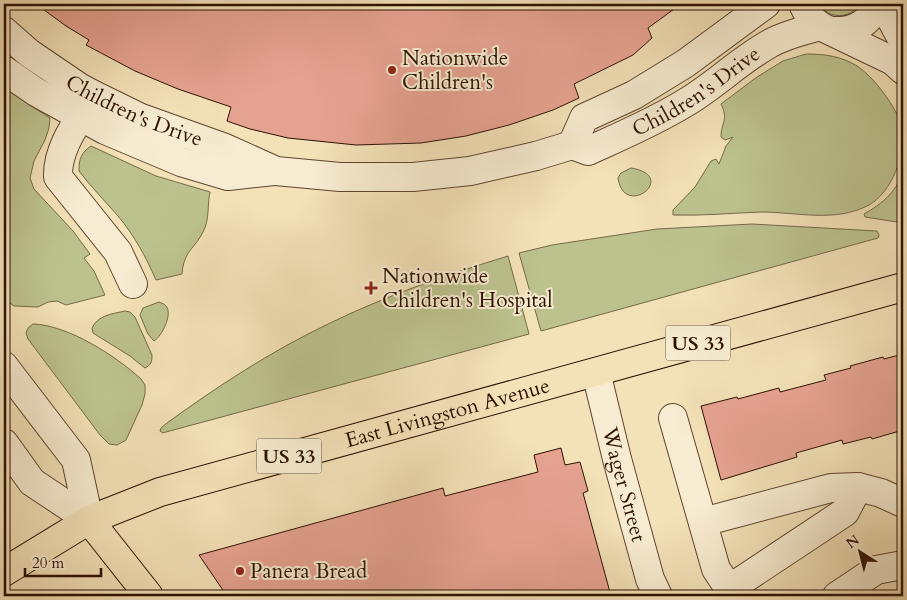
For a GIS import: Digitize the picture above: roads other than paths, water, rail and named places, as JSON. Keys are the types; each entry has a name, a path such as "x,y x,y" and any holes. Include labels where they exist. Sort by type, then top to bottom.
{"main road":[{"name":"East Livingston Avenue","path":"4,572 89,520 160,492 903,287"},
{"path":"89,520 149,596"}],"street":[{"name":"Children's Drive","path":"572,145 584,118 634,95 686,63 766,4"},
{"path":"803,4 810,18 826,29 893,60 903,70"},
{"name":"Children's Drive","path":"4,31 29,53 79,87 87,106 105,130 181,162 228,176 276,171 340,177 413,177 470,171 536,156 572,145 588,151 632,131 685,103 740,62 770,43 826,29 844,32 857,28 875,10 876,4"},
{"path":"883,4 903,40"},
{"name":"Children's Drive","path":"4,70 36,92 87,106"},
{"path":"87,106 64,146 58,165 58,177 118,252 133,284"},
{"path":"4,366 76,460 89,520"},
{"name":"Wager Street","path":"596,372 617,459 650,579 658,596"},
{"path":"673,418 716,569 732,593 845,512 858,486"},
{"path":"4,444 32,482 89,520"},
{"path":"702,522 831,488 858,486 881,493 903,503"},
{"path":"837,596 876,570 903,565"}],"place":[{"name":"Nationwide Children's","path":"392,70"},
{"name":"Nationwide Children's Hospital","path":"371,288"},
{"name":"Panera Bread","path":"240,571"}]}
